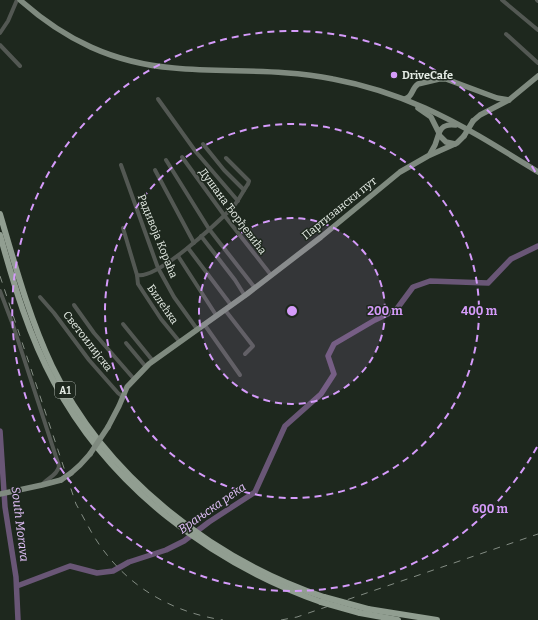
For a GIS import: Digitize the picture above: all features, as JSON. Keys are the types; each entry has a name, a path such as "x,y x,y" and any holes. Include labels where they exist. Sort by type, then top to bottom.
{"highway":[{"name":"A1","path":"0,214 31,316 52,366 72,402 114,458 150,495 189,531"},
{"name":"A1","path":"0,235 31,333 54,382 74,416 103,453 124,477 155,507 199,538 258,570 288,584 360,613 398,620"},
{"name":"A1","path":"323,599 437,620"}],"main road":[{"path":"19,0 50,25 66,35 97,50 131,62 175,68 276,72 328,78 366,87 405,99 422,106 485,139 538,172"},
{"name":"Партизански пут","path":"0,494 61,480 71,473 90,454 108,426 127,387 153,360 245,296 321,237 395,176 428,156 455,144 464,136 477,116 509,100 538,76"},
{"path":"405,99 410,97 414,87 418,84 443,78 489,95 509,100"},
{"path":"413,91 415,98 422,106"},
{"path":"489,95 493,98 496,106"},
{"path":"414,103 430,117 439,134 446,142 455,144"},
{"path":"428,156 435,145 442,128 447,125 460,126"}],"street":[{"path":"0,33 19,0"},
{"path":"502,0 538,30"},
{"path":"506,34 538,63"},
{"path":"0,45 20,66"},
{"path":"158,99 196,152 238,200"},
{"path":"203,144 224,170 244,190"},
{"name":"Душана Ђорђевића","path":"182,157 224,215 271,275"},
{"path":"137,275 142,276 178,256 202,236 238,200 249,181 226,158"},
{"path":"166,160 209,229 255,288"},
{"name":"Радивоја Кораћа","path":"121,165 158,268 178,303 197,329"},
{"path":"155,170 194,243"},
{"name":"Билећка","path":"123,228 137,275 138,284 161,319 179,341"},
{"path":"202,236 245,296"},
{"path":"188,248 232,305"},
{"path":"178,256 216,315"},
{"path":"0,291 59,466 59,470 42,485"},
{"name":"Светоилијска","path":"40,296 89,360 123,397"},
{"path":"74,305 97,337 134,379"},
{"path":"225,310 253,346 245,354"},
{"path":"123,324 153,360"},
{"path":"204,324 240,375"},
{"path":"126,343 146,366"}],"waterway":[{"name":"Врањска река","path":"17,586 70,566 97,573 113,571 129,562 166,550 184,541 209,522 255,492 285,426 321,394 334,374 328,356 334,344 375,320 396,310 413,287 430,281 488,283 511,259 538,246"},
{"name":"South Morava","path":"0,431 5,507 16,577 18,620"}],"railway":[{"path":"0,276 76,504 96,540 116,565 128,577 157,598 189,612 223,620"},
{"path":"281,620 297,617 538,534"}],"place":[{"name":"DriveCafe","path":"394,75"}]}
